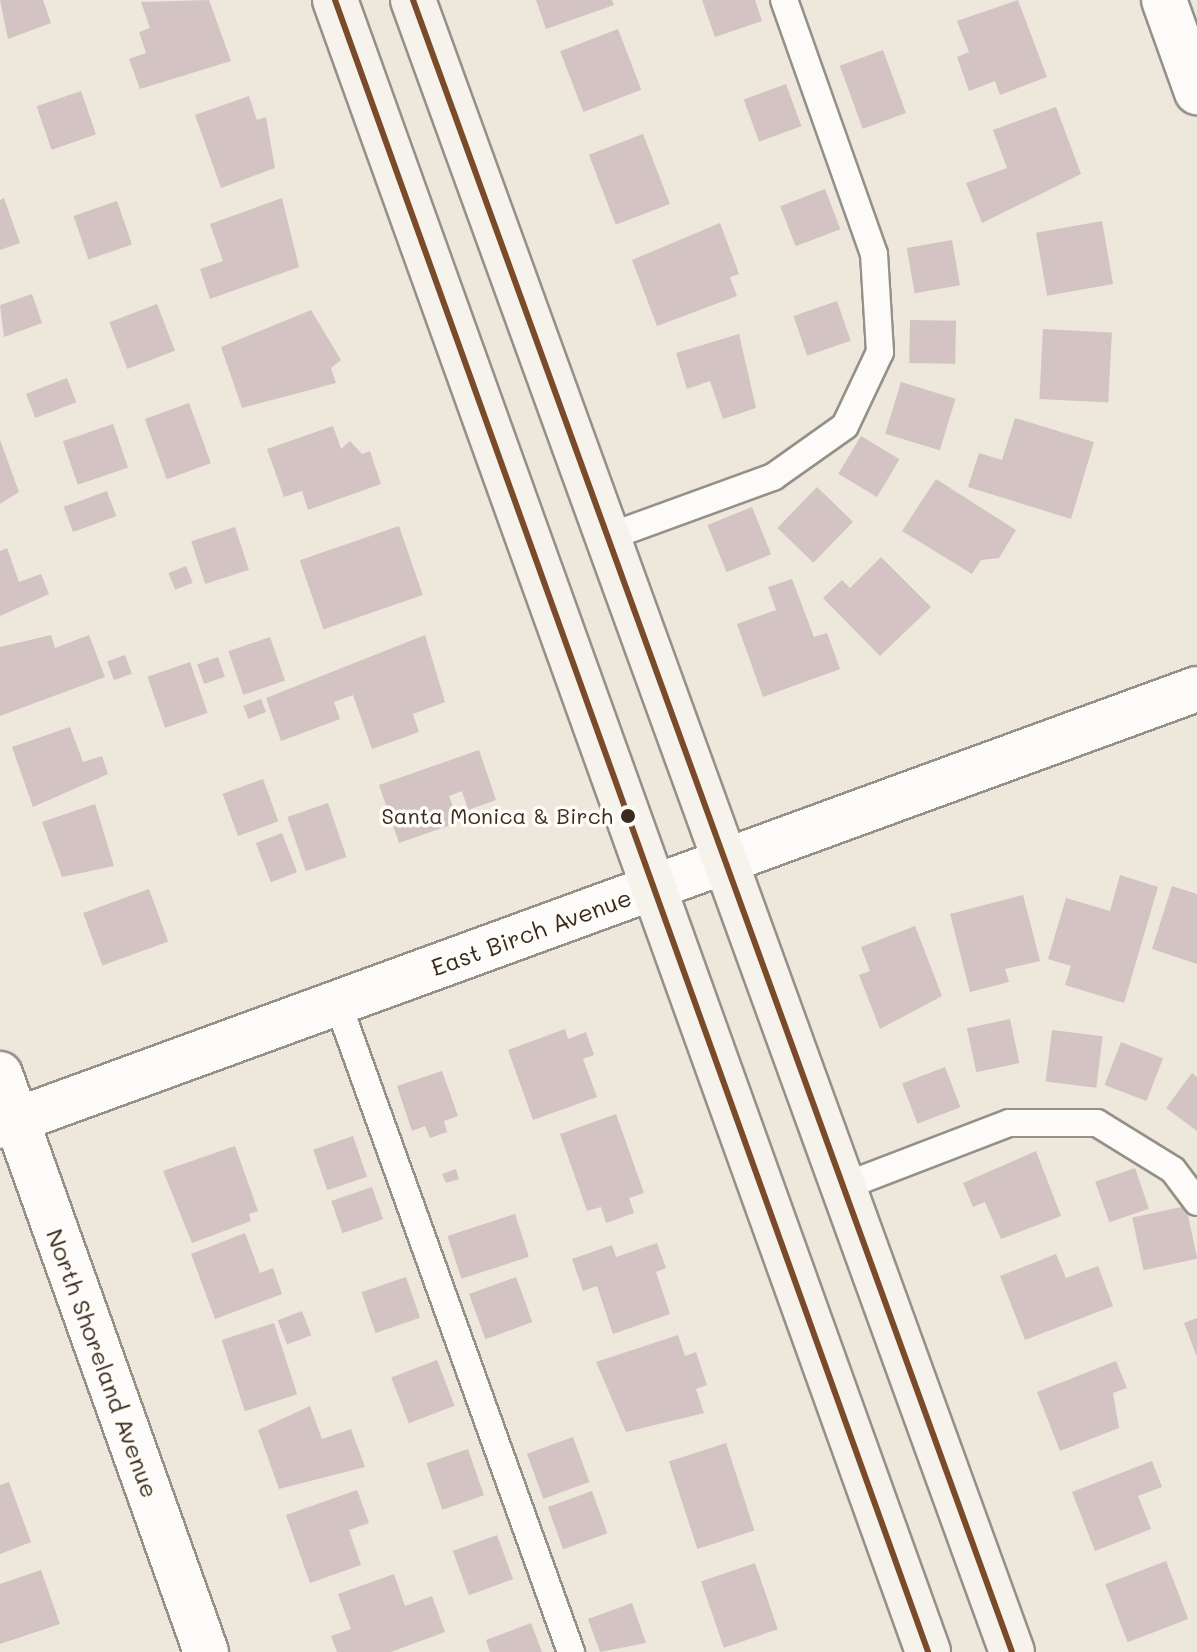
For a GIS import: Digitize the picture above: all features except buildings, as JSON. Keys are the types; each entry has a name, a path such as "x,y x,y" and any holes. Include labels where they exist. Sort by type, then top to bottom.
{"street":[{"path":"335,0 928,1652"},
{"path":"413,0 1012,1652"},
{"path":"1164,0 1197,92"},
{"name":"East Birch Avenue","path":"8,1123 655,888 724,859 1197,689"},
{"name":"North Shoreland Avenue","path":"0,1074 8,1123 206,1652"}],"lane":[{"path":"608,537 773,477 845,426 880,352 874,254 784,0"},
{"path":"337,1001 571,1652"},
{"path":"845,1186 1009,1123 1097,1123 1173,1170 1197,1202"}],"transit line":[{"path":"335,0 928,1652"},
{"path":"413,0 1012,1652"}],"place":[{"name":"Santa Monica & Birch","path":"628,816"}]}
